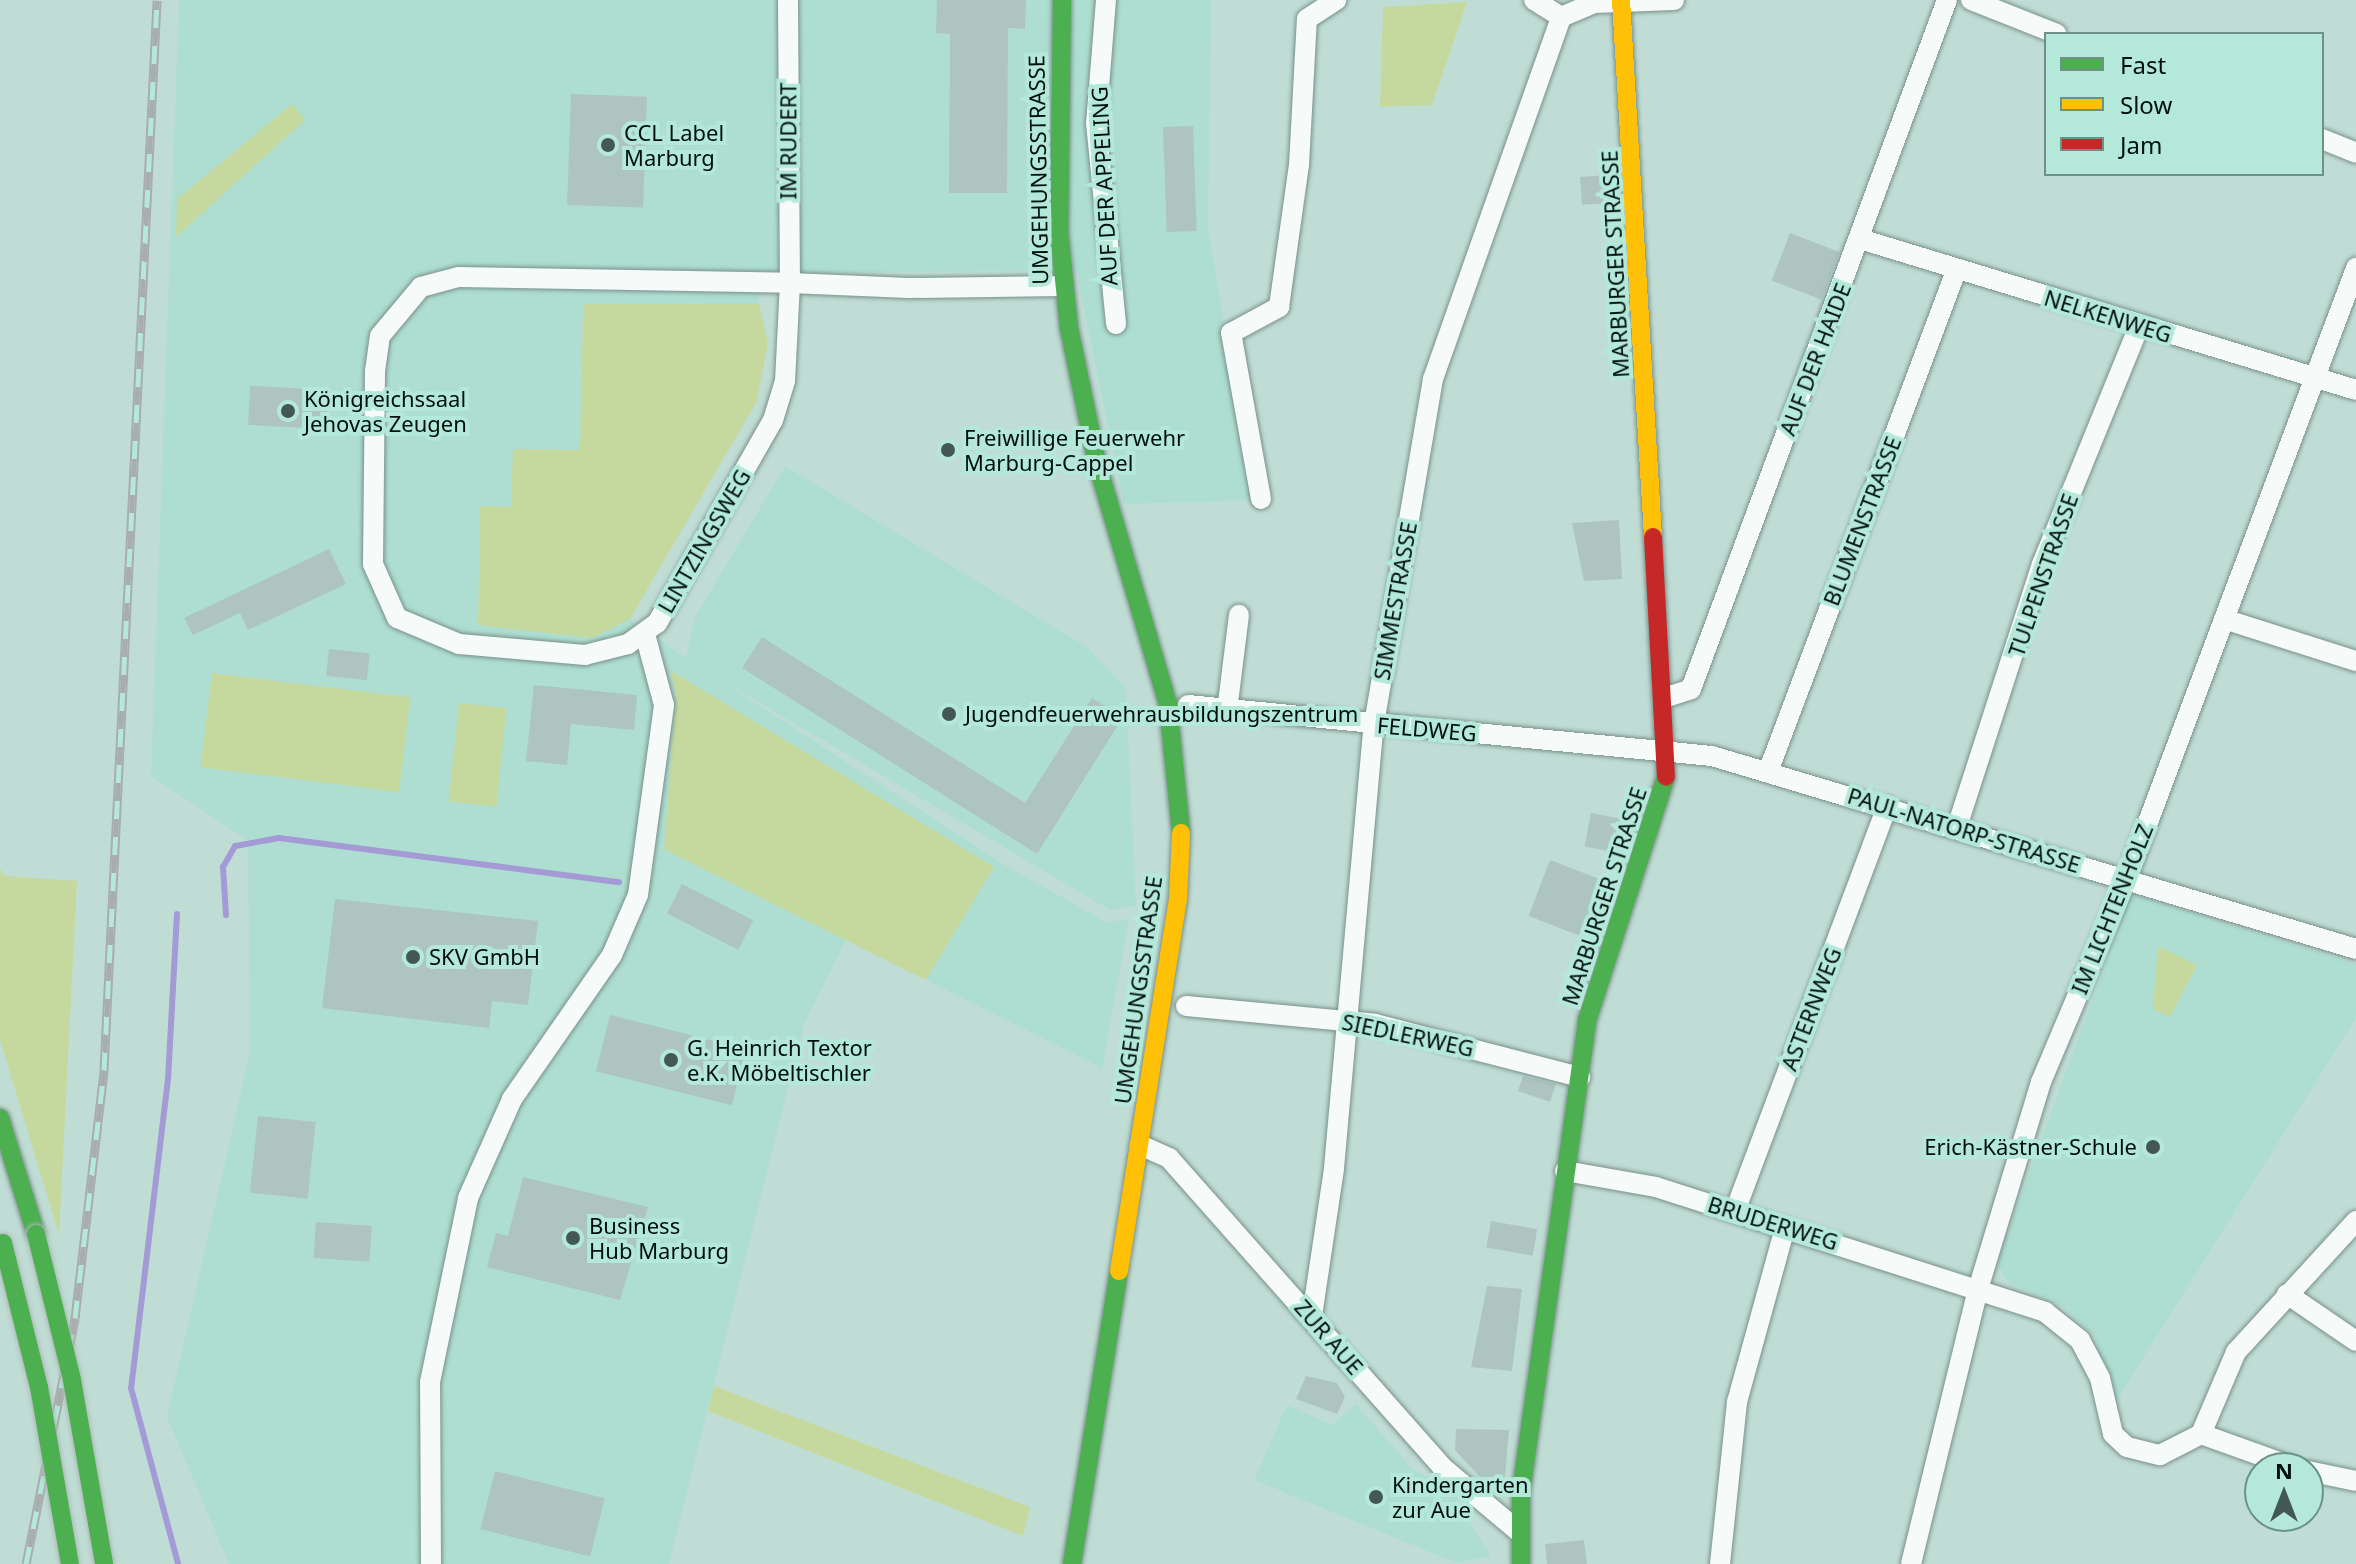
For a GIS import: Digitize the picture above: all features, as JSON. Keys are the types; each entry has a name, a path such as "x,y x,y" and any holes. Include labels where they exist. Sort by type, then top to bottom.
{"main road":[{"name":"UMGEHUNGSSTRASSE","path":"1062,0 1063,286 1097,463 1168,704 1178,790 1178,899 1072,1564"},
{"name":"MARBURGER STRASSE","path":"1521,1564 1518,1531 1580,1077 1607,955 1659,809 1666,750 1621,1"},
{"path":"0,1118 36,1234 72,1380 104,1564"},
{"path":"2,1238 39,1387 70,1564"}],"street":[{"name":"IM RUDERT","path":"788,0 790,283"},
{"name":"AUF DER APPELING","path":"1106,0 1096,123 1116,324"},
{"path":"1261,499 1231,333 1279,307 1299,165 1307,19 1336,0"},
{"path":"1534,0 1561,17 1581,5 1674,0"},
{"name":"AUF DER HAIDE","path":"1664,698 1691,689 1947,0"},
{"path":"1971,0 2052,32"},
{"name":"SIMMESTRASSE","path":"1312,1316 1349,1020 1374,724 1433,379 1561,17"},
{"path":"2324,140 2356,153"},
{"name":"NELKENWEG","path":"1860,239 1956,271 2356,390"},
{"name":"IM LICHTENHOLZ","path":"1911,1564 1979,1286 2041,1082 2127,878 2356,268"},
{"name":"BLUMENSTRASSE","path":"1768,772 1956,271"},
{"name":"LINTZINGSWEG","path":"790,283 777,409 645,634 608,652 554,655 459,644 397,618 377,585 371,536 380,336 410,295 459,277 1063,286"},
{"name":"TULPENSTRASSE","path":"1957,827 2042,564 2139,326"},
{"path":"1227,711 1239,615"},
{"path":"2224,619 2356,661"},
{"path":"431,1564 430,1382 468,1198 512,1099 612,955 638,895 664,705 645,634"},
{"name":"FELDWEG","path":"1188,705 1666,750"},
{"name":"PAUL-NATORP-STRASSE","path":"1666,750 1768,772 2354,945"},
{"name":"ASTERNWEG","path":"1735,1211 1887,807"},
{"name":"SIEDLERWEG","path":"1186,1006 1349,1020 1580,1077"},
{"name":"ZUR AUE","path":"1140,1145 1169,1158 1312,1316 1442,1467 1518,1531"},
{"name":"BRUDERWEG","path":"1565,1171 1735,1211 1979,1286 2045,1312 2080,1340 2100,1378 2105,1417 2127,1447 2160,1455 2201,1434"},
{"path":"2251,1452 2201,1434 2236,1352 2356,1221"},
{"path":"1720,1564 1737,1402 1785,1228"},
{"path":"2287,1294 2356,1341"},
{"path":"2324,1474 2356,1481"}],"shaded area":[{"path":"179,0 1211,0 1208,228 1254,500 1124,504 1076,269 759,274 759,304 583,304 580,450 513,449 511,507 480,506 592,638 630,619 686,658 694,619 785,466 1087,647 1126,688 1136,906 1110,910 711,674 1003,864 1106,922 1129,919 1102,1068 846,940 804,1024 669,1564 229,1564 167,1417 250,1052 248,841 151,776"},
{"name":"Erich-Kästner-Schule","path":"2131,894 2356,964 2356,1018 2115,1403 2095,1336 2061,1306 2009,1283 1996,1263"},
{"name":"Kindergarten zur Aue","path":"1356,1404 1413,1470 1433,1479 1438,1473 1491,1556 1457,1563 1254,1480 1287,1405 1332,1425"}],"green space":[{"path":"1467,2 1432,105 1380,107 1383,7"},
{"path":"292,104 305,120 176,237 177,199"},
{"path":"583,304 759,304 768,343 757,401 630,619 592,638 478,625 480,506 511,507 513,449 580,450"},
{"path":"670,670 994,867 926,980 664,849 676,694"},
{"path":"212,673 411,697 399,792 200,767"},
{"path":"459,703 507,708 496,806 449,801"},
{"path":"0,868 4,876 77,881 59,1235 0,1040"},
{"path":"2158,946 2197,965 2170,1017 2153,1009"},
{"path":"714,1386 1030,1507 1023,1536 708,1411"}],"building":[{"path":"937,0 1026,0 1025,29 1008,28 1007,193 949,193 950,34 936,33"},
{"name":"CCL Label Marburg","path":"571,94 647,97 643,208 567,205"},
{"path":"1193,126 1197,231 1167,232 1163,127"},
{"path":"1607,175 1609,203 1582,205 1580,177"},
{"path":"1790,233 1839,252 1821,300 1772,281"},
{"name":"Königreichssaal Jehovas Zeugen","path":"250,386 328,390 326,429 248,425"},
{"path":"1619,520 1622,579 1584,581 1572,523"},
{"path":"329,549 346,584 248,630 240,613 193,635 184,618"},
{"path":"762,637 1025,803 1092,698 1123,717 1037,854 742,668"},
{"path":"329,649 370,653 367,680 326,676"},
{"path":"534,685 637,695 634,730 571,724 567,765 526,761"},
{"path":"1591,813 1626,820 1620,853 1585,846"},
{"path":"1550,860 1608,882 1586,938 1528,916"},
{"path":"682,884 753,920 738,950 667,913"},
{"name":"SKV GmbH","path":"335,899 538,921 528,1005 492,1001 489,1028 322,1008"},
{"name":"G. Heinrich Textor e.K. Möbeltischler","path":"610,1015 746,1049 732,1105 596,1071"},
{"path":"1523,1076 1556,1084 1550,1102 1518,1091"},
{"path":"258,1116 316,1122 308,1199 250,1193"},
{"name":"Business Hub Marburg","path":"523,1177 648,1207 620,1300 487,1267 496,1233 508,1236"},
{"path":"1491,1221 1537,1229 1533,1256 1486,1248"},
{"path":"316,1222 372,1226 369,1262 313,1258"},
{"path":"1487,1286 1522,1289 1512,1371 1471,1367"},
{"path":"1306,1376 1337,1383 1345,1397 1337,1414 1296,1399"},
{"path":"1456,1429 1509,1430 1504,1488 1487,1485 1455,1450"},
{"path":"495,1471 605,1498 590,1557 480,1529"},
{"path":"1584,1540 1587,1564 1547,1564 1545,1544"}],"waterway":[{"path":"226,915 223,867 235,846 279,838 619,882"},
{"path":"177,914 168,1079 131,1388 178,1564"}],"railway":[{"path":"26,1564 75,1318 104,1070 157,0"}],"traffic: fast":[{"path":"1062,0 1059,231 1069,328 1097,463 1168,704 1181,833"},
{"path":"1521,1564 1521,1492 1588,1018 1666,777"},
{"path":"0,1118 36,1234"},
{"path":"36,1234 72,1380 104,1564"},
{"path":"3,1243 39,1387 70,1564"},
{"path":"1072,1564 1119,1271"}],"traffic: slow":[{"path":"1621,0 1653,537"},
{"path":"1119,1271 1178,899 1181,833"}],"traffic: jam":[{"path":"1653,537 1666,777"}],"place":[{"name":"CCL Label Marburg","path":"608,145"},
{"name":"Königreichssaal Jehovas Zeugen","path":"288,411"},
{"name":"Freiwillige Feuerwehr Marburg-Cappel","path":"948,450"},
{"name":"Jugendfeuerwehrausbildungszentrum","path":"949,714"},
{"name":"SKV GmbH","path":"413,957"},
{"name":"G. Heinrich Textor e.K. Möbeltischler","path":"671,1060"},
{"name":"Erich-Kästner-Schule","path":"2153,1147"},
{"name":"Business Hub Marburg","path":"573,1238"},
{"name":"Kindergarten zur Aue","path":"1376,1497"}]}
